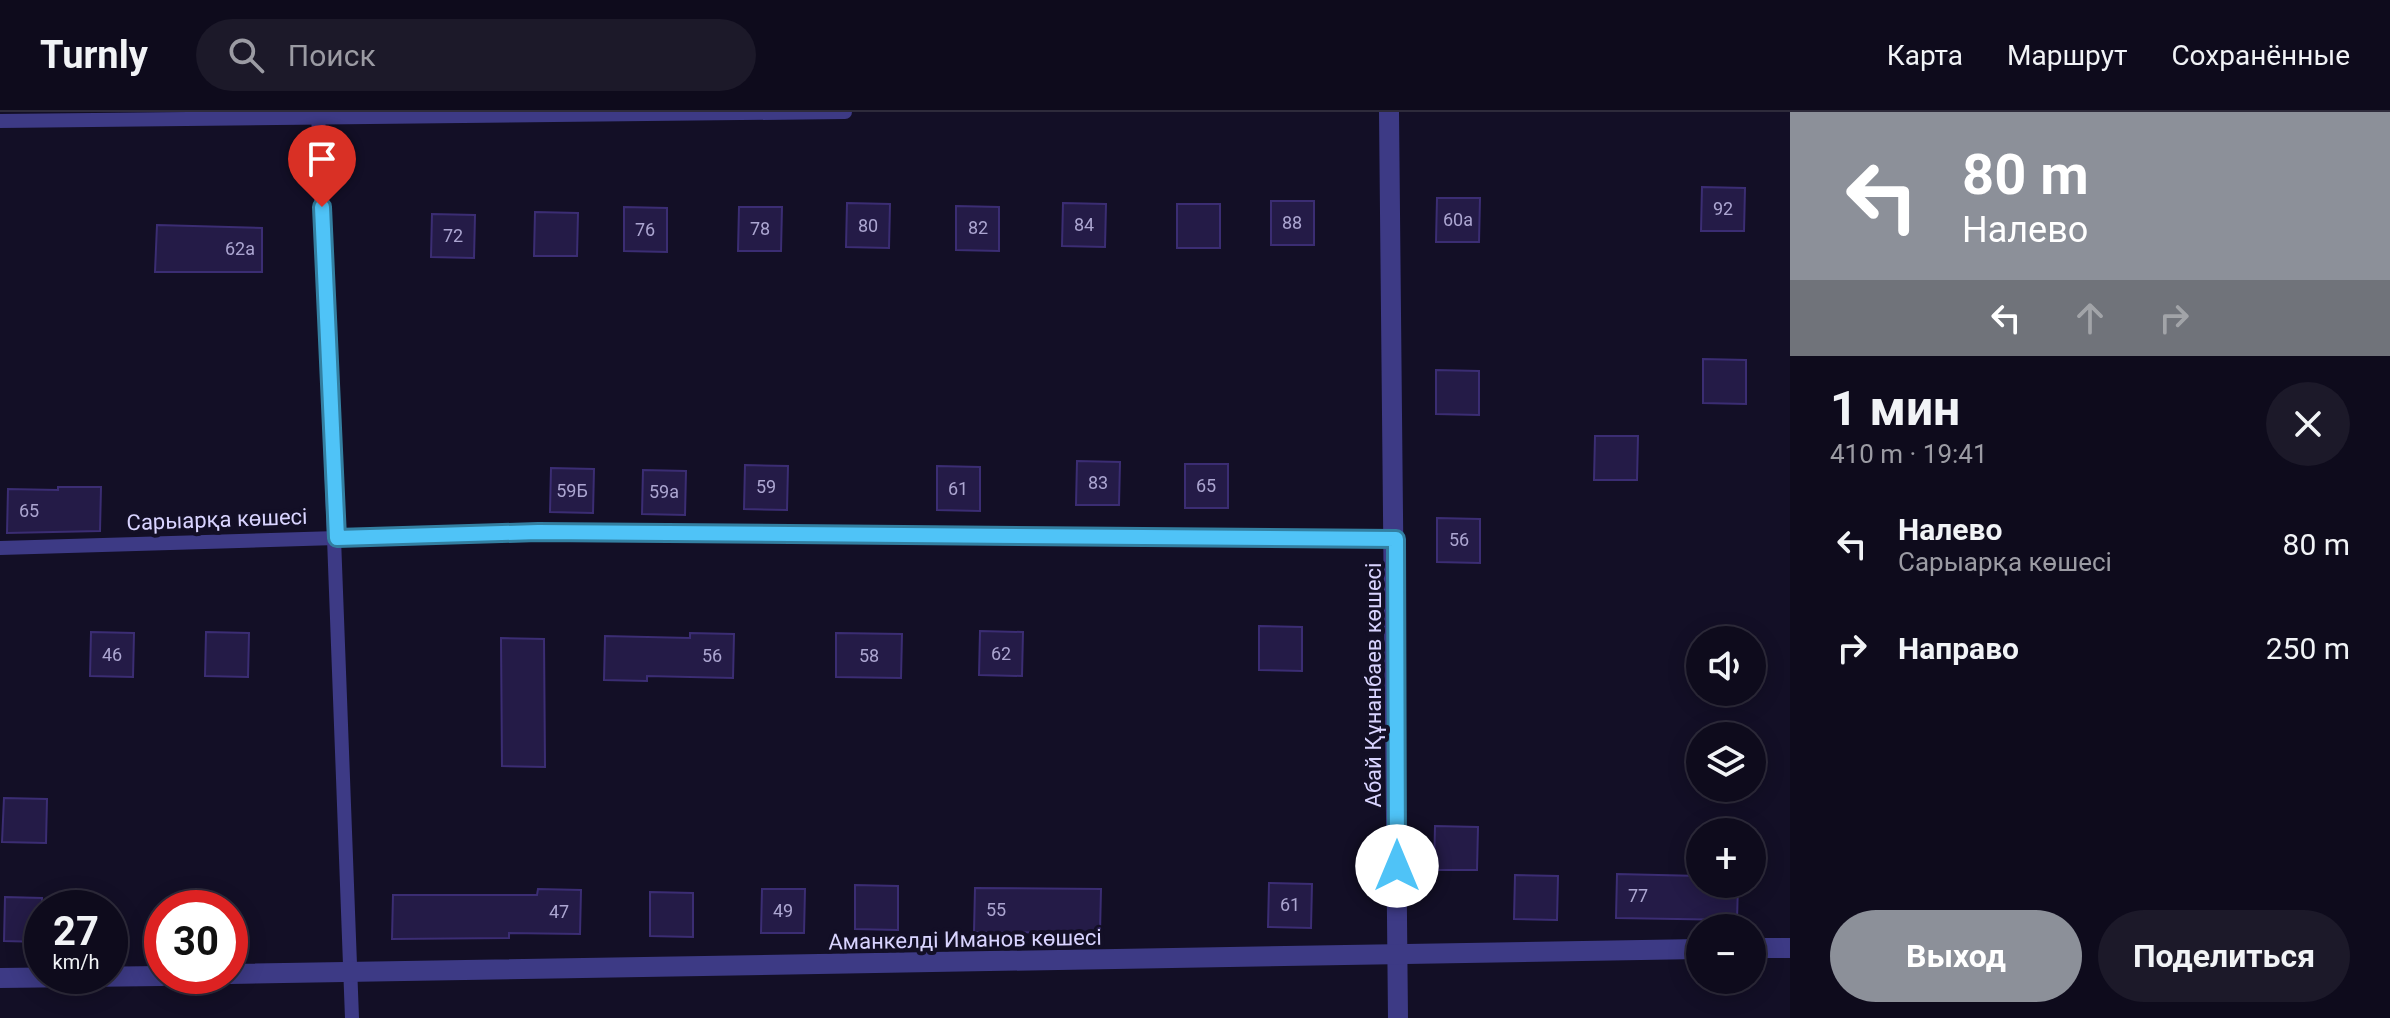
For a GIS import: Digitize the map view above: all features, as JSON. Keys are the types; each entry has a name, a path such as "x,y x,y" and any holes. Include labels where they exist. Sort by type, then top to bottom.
{"street":[{"name":"Абай Құнанбаев көшесі","path":"1389,112 1396,539 1398,1018"},
{"path":"1766,948 1790,948"},
{"name":"Аманкелді Иманов көшесі","path":"248,974 1686,949"},
{"path":"0,978 144,976"}],"lane":[{"path":"0,121 318,114 845,112"},
{"path":"318,114 337,538 352,1018"},
{"name":"Сарыарқа көшесі","path":"0,548 538,532 1396,539"}],"building":[{"path":"1702,187 1745,188 1744,231 1701,231"},
{"path":"1437,198 1480,198 1479,242 1436,242"},
{"path":"1271,201 1314,201 1314,245 1271,245"},
{"path":"847,203 890,204 889,248 846,247"},
{"path":"1063,203 1106,204 1105,247 1062,246"},
{"path":"1177,204 1220,204 1220,248 1177,248"},
{"path":"956,206 999,207 999,251 956,250"},
{"path":"624,207 667,208 667,252 624,251"},
{"path":"739,207 782,207 781,251 738,251"},
{"path":"535,212 578,213 577,256 534,256"},
{"path":"432,214 475,215 474,258 431,257"},
{"path":"157,225 262,228 262,272 155,272"},
{"path":"1703,359 1746,360 1746,404 1703,403"},
{"path":"1436,370 1479,371 1479,415 1436,414"},
{"path":"1595,436 1638,436 1637,480 1594,480"},
{"path":"1077,461 1120,462 1119,505 1076,505"},
{"path":"1185,464 1228,464 1228,508 1185,508"},
{"path":"745,465 788,466 787,510 744,509"},
{"path":"937,466 980,467 980,511 937,510"},
{"path":"551,468 594,469 593,513 550,512"},
{"path":"643,470 686,471 685,515 642,514"},
{"path":"58,487 101,487 100,531 7,533 8,489 58,490"},
{"path":"1437,518 1480,519 1480,563 1437,562"},
{"path":"1259,626 1302,627 1302,671 1259,670"},
{"path":"980,631 1023,632 1022,676 979,675"},
{"path":"91,632 134,633 133,677 90,676"},
{"path":"206,632 249,633 248,677 205,676"},
{"path":"690,633 734,634 733,678 647,676 647,681 604,680 605,636 690,638"},
{"path":"836,633 902,634 901,678 836,677"},
{"path":"501,638 544,639 545,767 502,766"},
{"path":"4,798 47,799 46,843 2,842"},
{"path":"1435,826 1478,827 1477,870 1434,870"},
{"path":"1617,874 1686,876 1686,898 1738,898 1737,914 1686,914 1686,919 1616,918"},
{"path":"1515,875 1558,876 1557,920 1514,919"},
{"path":"1269,883 1312,884 1311,928 1268,927"},
{"path":"855,885 898,886 898,930 855,929"},
{"path":"975,888 1101,889 1100,933 974,932"},
{"path":"538,889 581,890 580,934 509,933 509,938 392,939 393,895 537,895"},
{"path":"762,889 805,889 804,933 761,933"},
{"path":"650,892 693,893 693,937 650,936"},
{"path":"5,897 24,898 24,942 4,941"}],"route":[{"path":"322,207 337,538 538,532 1396,539 1397,866"}]}
